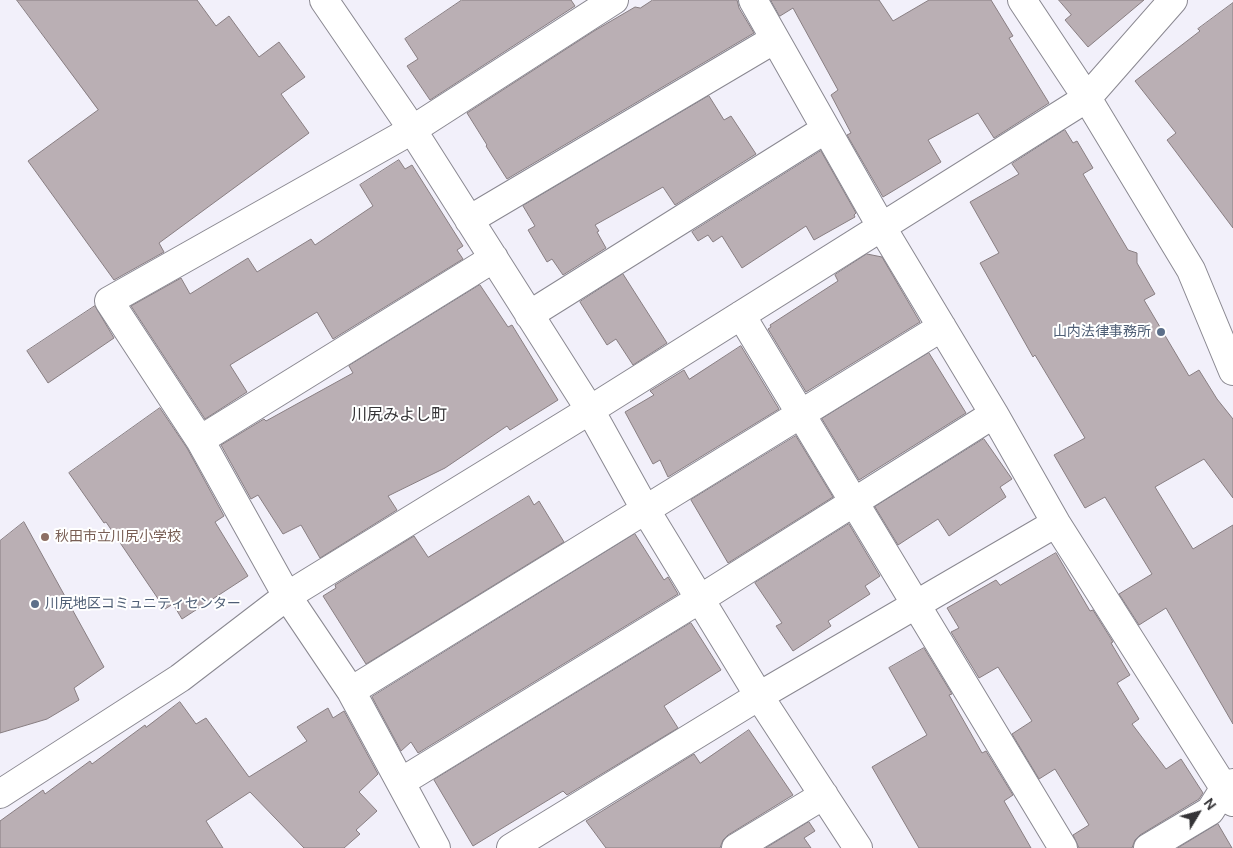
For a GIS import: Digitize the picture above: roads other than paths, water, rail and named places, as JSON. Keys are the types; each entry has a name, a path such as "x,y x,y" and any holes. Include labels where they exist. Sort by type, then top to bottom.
{"street":[{"path":"324,0 412,130 590,410 646,509 759,696 858,848"},
{"path":"436,848 351,691 287,596 200,440 109,301 412,130 614,0"},
{"path":"753,0 881,226 994,414 1056,523 1230,791 1210,811 1148,848"},
{"path":"1022,0 1087,98 1191,270 1233,371"},
{"path":"0,794 180,678 287,596 590,410 1087,98 1173,0"},
{"path":"469,220 775,39"},
{"path":"529,315 826,129"},
{"path":"200,440 494,258"},
{"path":"740,315 1063,848"},
{"path":"351,691 942,327"},
{"path":"401,782 700,599 994,414"},
{"path":"511,848 759,696 1056,523"},
{"path":"736,848 824,795"}],"place":[{"name":"山内法律事務所","path":"1161,332"},
{"name":"秋田市立川尻小学校","path":"45,537"},
{"name":"川尻地区コミュニティセンター","path":"35,604"}],"district":[{"name":"川尻みよし町","path":"399,416"}]}
